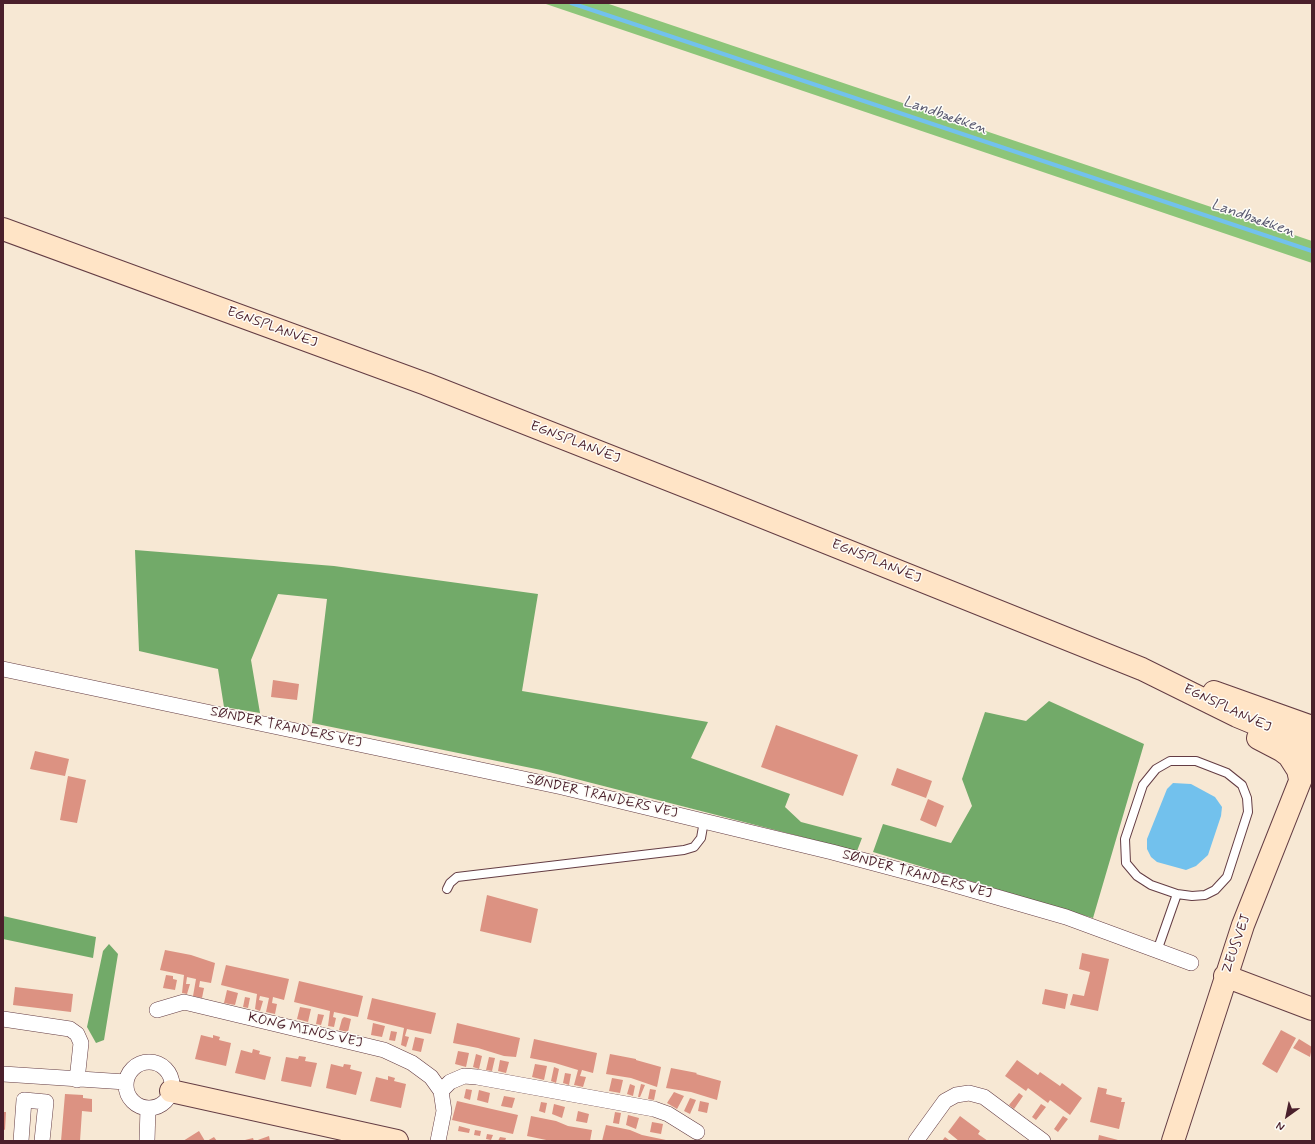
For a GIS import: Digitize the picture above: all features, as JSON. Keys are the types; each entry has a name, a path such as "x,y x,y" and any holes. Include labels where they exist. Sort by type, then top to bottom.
{"main road":[{"name":"EGNSPLANVEJ","path":"3,229 426,384 725,502 1142,670 1237,716 1312,747"},
{"path":"1045,630 1143,683 1281,750 1294,762 1300,779"},
{"name":"EGNSPLANVEJ","path":"1142,670 1242,701 1312,727"},
{"name":"ZEUSVEJ","path":"1173,1141 1225,976 1253,897 1312,751"},
{"path":"1225,976 1312,1009"},
{"path":"171,1091 397,1141"}],"street":[{"name":"SØNDER TRANDERS VEJ","path":"3,669 562,786 839,854 949,883 1066,918 1191,963"},
{"name":"KONG MINOS VEJ","path":"157,1010 184,1002 384,1050 412,1063 429,1075 440,1091 444,1111 438,1141"},
{"path":"3,1019 70,1029 77,1034 81,1043 77,1080"},
{"path":"153,1063 166,1070 172,1084 171,1091 162,1104 148,1108 140,1107 129,1097 126,1082 132,1069 138,1065 153,1063"},
{"path":"3,1074 126,1082"},
{"path":"34,1101 36,1076"},
{"path":"440,1091 450,1082 464,1076 477,1077 654,1109 668,1114 697,1132"},
{"path":"916,1141 945,1101 956,1095 969,1092 984,1098 1043,1141"},
{"path":"21,1141 24,1100 46,1102 42,1141"},
{"path":"146,1141 148,1108"}],"lane":[{"path":"1170,761 1196,761 1228,773 1242,786 1248,812 1227,876 1222,883 1215,890 1205,895 1192,896 1176,894 1151,885 1137,876 1126,863 1125,839 1143,784 1156,769 1170,761"},
{"path":"447,889 450,883 457,877 684,850 694,847 701,838 704,821"},
{"path":"1157,951 1176,894"}],"green space":[{"path":"543,3 606,3 1312,241 1312,263"},
{"path":"135,550 334,566 538,594 522,691 708,722 691,758 790,794 785,807 801,822 862,838 857,851 541,770 312,723 327,599 278,594 251,660 260,713 224,707 218,669 139,651"},
{"path":"1049,701 1144,744 1093,918 873,852 883,824 951,843 972,806 962,779 985,712 1026,721"},
{"path":"3,916 96,937 93,958 3,939"},
{"path":"109,944 118,954 104,1040 96,1043 87,1027 103,951"}],"water":[{"path":"1173,783 1191,784 1215,797 1222,807 1221,816 1208,855 1196,866 1186,870 1157,862 1151,857 1147,849 1147,839 1167,789"}],"building":[{"path":"273,680 299,684 297,700 271,697"},
{"path":"776,725 858,755 843,796 761,767"},
{"path":"35,751 69,759 65,776 30,769"},
{"path":"897,768 932,781 926,798 891,785"},
{"path":"68,776 86,780 77,823 60,820"},
{"path":"928,799 944,806 936,827 920,820"},
{"path":"487,895 538,909 531,943 480,931"},
{"path":"165,950 191,955 215,963 211,983 200,981 199,987 204,988 202,998 193,996 196,979 187,977 186,984 190,984 187,994 182,993 184,975 160,970"},
{"path":"1082,953 1109,959 1098,1011 1070,1005 1073,994 1084,996 1090,972 1079,969"},
{"path":"226,965 289,979 284,1000 273,997 272,1003 277,1004 275,1014 266,1012 269,998 260,996 259,1000 263,1001 260,1011 255,1009 257,994 221,985"},
{"path":"166,975 173,976 173,979 177,980 175,990 163,988"},
{"path":"299,981 363,996 358,1017 334,1012 333,1017 336,1018 334,1027 328,1026 330,1011 294,1002"},
{"path":"15,987 73,994 71,1012 13,1005"},
{"path":"1045,989 1068,994 1065,1009 1042,1004"},
{"path":"227,990 238,993 235,1005 224,1003"},
{"path":"245,997 250,998 248,1008 243,1007"},
{"path":"372,998 436,1013 431,1034 407,1029 405,1036 409,1037 406,1047 401,1045 404,1028 367,1019"},
{"path":"300,1007 311,1009 308,1022 297,1019"},
{"path":"318,1014 324,1015 321,1025 316,1024"},
{"path":"344,1017 351,1019 348,1032 339,1030"},
{"path":"373,1023 385,1026 382,1037 371,1035"},
{"path":"457,1023 520,1038 516,1057 504,1056 478,1048 453,1043"},
{"path":"1281,1030 1296,1038 1277,1073 1262,1064"},
{"path":"391,1031 397,1032 395,1041 389,1040"},
{"path":"201,1035 213,1038 213,1035 220,1037 219,1040 231,1043 226,1066 195,1059"},
{"path":"415,1037 424,1039 421,1052 412,1050"},
{"path":"534,1039 597,1053 593,1073 582,1070 580,1076 586,1077 583,1087 574,1085 578,1070 555,1063 530,1058"},
{"path":"1299,1039 1312,1047 1310,1057 1293,1048"},
{"path":"253,1049 260,1051 259,1054 271,1057 265,1080 235,1073 241,1050 252,1053"},
{"path":"458,1051 469,1053 466,1067 455,1064"},
{"path":"476,1054 482,1056 479,1069 473,1067"},
{"path":"610,1054 636,1059 661,1067 657,1087 631,1078 606,1074"},
{"path":"299,1056 306,1057 305,1061 317,1063 311,1087 281,1081 286,1057 298,1059"},
{"path":"489,1057 495,1058 492,1071 486,1070"},
{"path":"500,1060 509,1062 506,1073 498,1071"},
{"path":"1017,1060 1038,1075 1040,1072 1060,1086 1062,1083 1082,1098 1070,1115 1050,1100 1048,1103 1028,1088 1026,1091 1005,1076"},
{"path":"331,1064 343,1067 344,1064 351,1065 350,1069 362,1072 356,1095 326,1088"},
{"path":"535,1064 547,1066 544,1080 532,1077"},
{"path":"554,1067 559,1069 556,1083 551,1081"},
{"path":"671,1068 697,1073 696,1074 721,1081 717,1100 691,1092 666,1088"},
{"path":"565,1073 571,1074 569,1085 563,1083"},
{"path":"388,1076 395,1078 394,1081 406,1084 401,1108 370,1101 376,1077 388,1080"},
{"path":"612,1078 623,1080 620,1093 609,1091"},
{"path":"630,1084 635,1086 633,1096 627,1094"},
{"path":"641,1084 645,1085 640,1097 638,1097"},
{"path":"1098,1087 1107,1089 1106,1094 1122,1098 1121,1102 1125,1102 1119,1129 1090,1122"},
{"path":"466,1089 472,1090 470,1100 464,1098"},
{"path":"650,1089 656,1090 654,1100 648,1099"},
{"path":"479,1090 490,1093 488,1103 477,1100"},
{"path":"674,1092 684,1096 677,1109 667,1103"},
{"path":"1019,1093 1023,1096 1014,1109 1009,1105"},
{"path":"65,1094 83,1095 83,1098 92,1099 92,1112 82,1111 80,1141 61,1141"},
{"path":"504,1096 515,1098 512,1108 501,1106"},
{"path":"690,1098 696,1100 690,1114 684,1111"},
{"path":"457,1101 518,1115 513,1134 452,1120"},
{"path":"700,1101 709,1103 707,1113 698,1111"},
{"path":"541,1102 547,1103 545,1113 539,1111"},
{"path":"554,1104 565,1107 562,1118 552,1114"},
{"path":"1041,1104 1046,1107 1036,1120 1032,1117"},
{"path":"578,1111 589,1114 587,1123 576,1121"},
{"path":"3,1112 6,1112 5,1130 3,1129"},
{"path":"615,1112 621,1113 619,1124 613,1123"},
{"path":"628,1115 639,1118 636,1129 626,1125"},
{"path":"531,1116 556,1121 568,1126 592,1130 590,1141 551,1141 527,1136"},
{"path":"960,1116 980,1131 978,1134 988,1141 959,1141 948,1132"},
{"path":"1063,1116 1068,1119 1058,1132 1054,1129"},
{"path":"652,1122 663,1124 661,1134 650,1132"},
{"path":"606,1125 630,1130 642,1135 666,1141 602,1141"},
{"path":"459,1126 470,1129 469,1133 458,1131"},
{"path":"475,1130 481,1131 480,1136 474,1135"},
{"path":"199,1131 205,1141 183,1141"},
{"path":"487,1134 493,1135 491,1140 486,1139"},
{"path":"1099,1135 1118,1140 1118,1141 1098,1141"},
{"path":"269,1136 270,1141 255,1141"},
{"path":"214,1137 217,1141 207,1141"},
{"path":"500,1137 506,1138 505,1141 498,1141"},
{"path":"945,1137 949,1140 942,1141"},
{"path":"253,1138 254,1141 245,1140"}],"waterway":[{"name":"Landbækken","path":"571,3 1312,251"}]}
